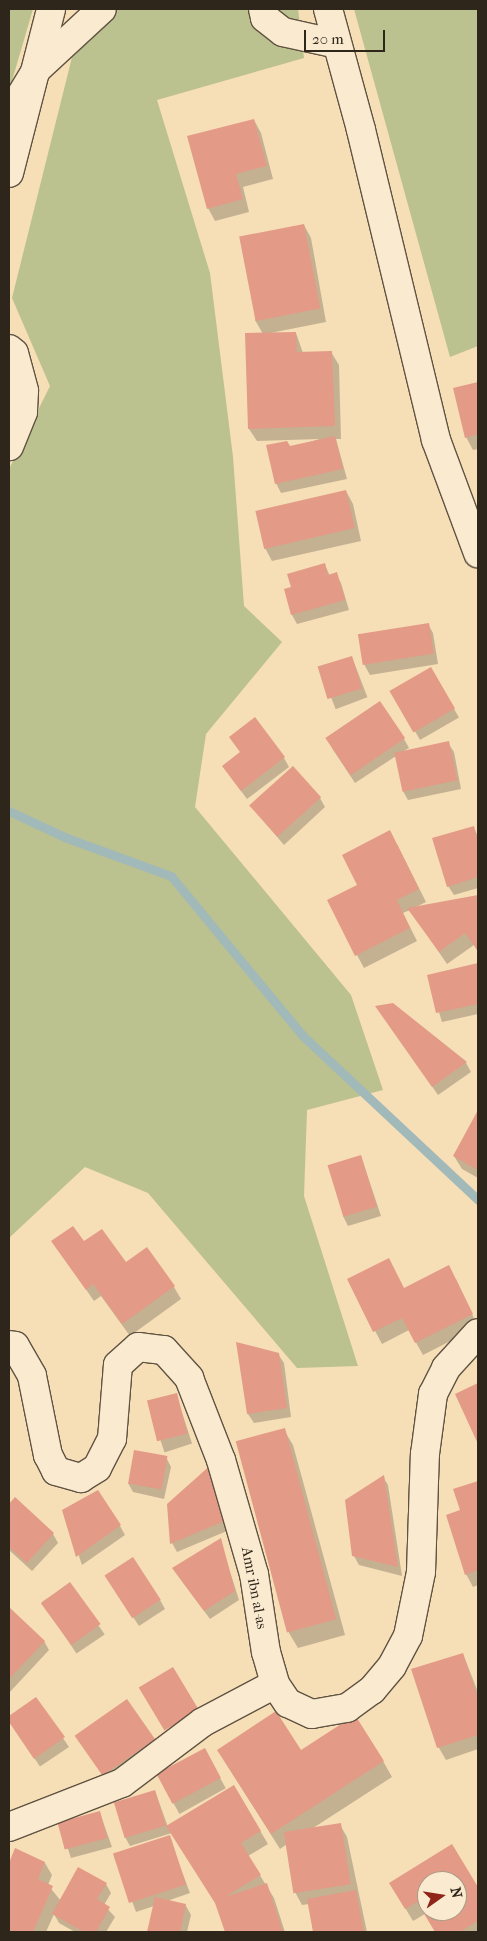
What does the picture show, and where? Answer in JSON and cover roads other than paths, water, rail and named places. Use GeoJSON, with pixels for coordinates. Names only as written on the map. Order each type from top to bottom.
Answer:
{"type":"FeatureCollection","features":[{"type":"Feature","properties":{"kind":"street"},"geometry":{"type":"LineString","coordinates":[[9,173],[51,9]]}},
{"type":"Feature","properties":{"kind":"street"},"geometry":{"type":"LineString","coordinates":[[9,115],[37,69],[102,9]]}},
{"type":"Feature","properties":{"kind":"street"},"geometry":{"type":"LineString","coordinates":[[263,9],[265,18],[283,32],[337,44]]}},
{"type":"Feature","properties":{"kind":"street"},"geometry":{"type":"LineString","coordinates":[[328,9],[436,440],[478,553]]}},
{"type":"Feature","properties":{"kind":"street"},"geometry":{"type":"LineString","coordinates":[[9,349],[14,354],[24,391],[23,412],[9,446]]}},
{"type":"Feature","properties":{"kind":"street","name":"Amr ibn al-as"},"geometry":{"type":"LineString","coordinates":[[9,1345],[15,1346],[32,1376],[48,1456],[56,1471],[81,1478],[97,1468],[112,1439],[118,1365],[138,1347],[164,1350],[190,1378],[222,1460],[254,1574],[266,1652],[275,1684],[288,1703],[312,1714],[346,1708],[372,1690],[392,1666],[408,1636],[421,1572],[425,1454],[433,1394],[446,1368],[478,1333]]}},
{"type":"Feature","properties":{"kind":"street"},"geometry":{"type":"LineString","coordinates":[[9,1826],[122,1784],[203,1722],[275,1684]]}},
{"type":"Feature","properties":{"kind":"waterway"},"geometry":{"type":"LineString","coordinates":[[9,811],[67,838],[171,876],[303,1036],[478,1200]]}}]}
